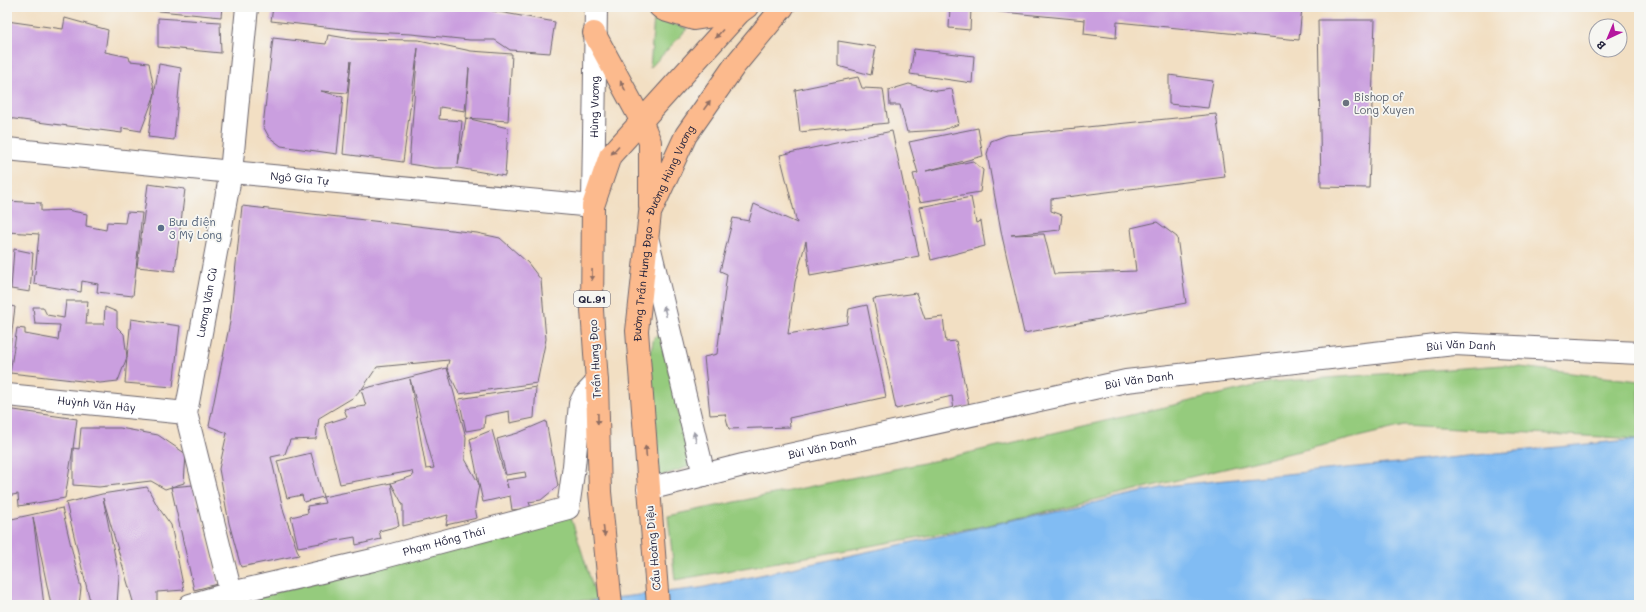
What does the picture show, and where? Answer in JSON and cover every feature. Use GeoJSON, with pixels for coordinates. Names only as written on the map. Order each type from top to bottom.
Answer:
{"type":"FeatureCollection","features":[{"type":"Feature","properties":{"kind":"highway"},"geometry":{"type":"LineString","coordinates":[[660,7],[664,10],[694,19],[743,9]]}},
{"type":"Feature","properties":{"kind":"highway","name":"Đường Trần Hưng Đạo - Đường Hùng Vương"},"geometry":{"type":"LineString","coordinates":[[648,490],[637,331],[650,213],[686,135],[735,65],[782,7]]}},
{"type":"Feature","properties":{"kind":"highway","name":"QL.91"},"geometry":{"type":"LineString","coordinates":[[641,120],[743,9]]}},
{"type":"Feature","properties":{"kind":"highway"},"geometry":{"type":"LineString","coordinates":[[594,33],[641,120],[650,142],[650,213]]}},
{"type":"Feature","properties":{"kind":"highway","name":"Trần Hưng Đạo"},"geometry":{"type":"LineString","coordinates":[[611,605],[600,492],[597,382],[592,310],[593,206],[610,156],[641,120]]}},
{"type":"Feature","properties":{"kind":"highway","name":"Cầu Hoàng Diệu"},"geometry":{"type":"LineString","coordinates":[[648,490],[658,605]]}},
{"type":"Feature","properties":{"kind":"street","name":"Lương Vãn Cù"},"geometry":{"type":"LineString","coordinates":[[231,593],[186,412],[231,172],[247,7]]}},
{"type":"Feature","properties":{"kind":"street","name":"Hùng Vương"},"geometry":{"type":"LineString","coordinates":[[593,206],[594,33],[596,7]]}},
{"type":"Feature","properties":{"kind":"street","name":"Ngô Gia Tự"},"geometry":{"type":"LineString","coordinates":[[7,149],[231,172],[593,206]]}},
{"type":"Feature","properties":{"kind":"street"},"geometry":{"type":"LineString","coordinates":[[647,239],[704,475]]}},
{"type":"Feature","properties":{"kind":"street","name":"Bùi Văn Danh"},"geometry":{"type":"LineString","coordinates":[[648,490],[704,475],[1126,381],[1454,344],[1639,353]]}},
{"type":"Feature","properties":{"kind":"street","name":"Phạm Hồng Thái"},"geometry":{"type":"LineString","coordinates":[[190,605],[231,593],[373,560],[568,508],[580,404],[584,396],[597,382]]}},
{"type":"Feature","properties":{"kind":"street","name":"Huỳnh Văn Hây"},"geometry":{"type":"LineString","coordinates":[[7,395],[186,412]]}},
{"type":"Feature","properties":{"kind":"green space"},"geometry":{"type":"Polygon","coordinates":[[[654,17],[687,29],[650,68],[654,17]]]}},
{"type":"Feature","properties":{"kind":"green space"},"geometry":{"type":"Polygon","coordinates":[[[660,334],[691,466],[658,477],[647,371],[654,337],[660,334]]]}},
{"type":"Feature","properties":{"kind":"green space"},"geometry":{"type":"Polygon","coordinates":[[[1503,365],[1639,381],[1639,439],[1404,426],[989,525],[675,580],[668,516],[938,460],[1272,382],[1503,365]]]}},
{"type":"Feature","properties":{"kind":"green space"},"geometry":{"type":"Polygon","coordinates":[[[568,508],[597,600],[559,601],[543,605],[190,605],[568,508]]]}},
{"type":"Feature","properties":{"kind":"water"},"geometry":{"type":"Polygon","coordinates":[[[1639,439],[1639,605],[579,605],[597,600],[700,588],[1175,485],[1639,439]]]}},
{"type":"Feature","properties":{"kind":"building"},"geometry":{"type":"Polygon","coordinates":[[[119,7],[222,7],[221,17],[119,7]]]}},
{"type":"Feature","properties":{"kind":"building"},"geometry":{"type":"Polygon","coordinates":[[[273,7],[471,7],[555,22],[550,53],[510,50],[495,40],[470,40],[411,34],[370,32],[271,21],[273,7]]]}},
{"type":"Feature","properties":{"kind":"building"},"geometry":{"type":"Polygon","coordinates":[[[950,7],[1302,7],[1299,40],[1117,22],[1116,38],[1084,34],[1085,20],[971,9],[970,30],[949,28],[950,7]]]}},
{"type":"Feature","properties":{"kind":"building"},"geometry":{"type":"Polygon","coordinates":[[[65,18],[108,30],[105,52],[129,57],[130,61],[149,63],[155,94],[141,131],[122,128],[122,133],[7,118],[7,21],[63,29],[65,18]]]}},
{"type":"Feature","properties":{"kind":"building"},"geometry":{"type":"Polygon","coordinates":[[[158,18],[220,22],[221,53],[158,47],[158,18]]]}},
{"type":"Feature","properties":{"kind":"building","name":"Bishop of Long Xuyen"},"geometry":{"type":"Polygon","coordinates":[[[1318,20],[1375,20],[1369,188],[1321,187],[1318,20]]]}},
{"type":"Feature","properties":{"kind":"building"},"geometry":{"type":"Polygon","coordinates":[[[328,35],[352,39],[419,40],[471,51],[512,54],[508,121],[466,118],[508,128],[505,176],[458,168],[434,168],[409,164],[418,48],[403,162],[343,154],[351,61],[347,93],[321,91],[343,97],[337,154],[281,146],[269,137],[263,126],[273,38],[326,44],[328,35]],[[469,68],[465,111],[440,107],[439,119],[462,121],[458,165],[466,118],[469,68]]]}},
{"type":"Feature","properties":{"kind":"building"},"geometry":{"type":"Polygon","coordinates":[[[838,41],[876,47],[871,75],[838,66],[838,41]]]}},
{"type":"Feature","properties":{"kind":"building"},"geometry":{"type":"Polygon","coordinates":[[[914,49],[974,56],[972,83],[910,74],[914,49]]]}},
{"type":"Feature","properties":{"kind":"building"},"geometry":{"type":"Polygon","coordinates":[[[159,64],[181,68],[174,140],[148,137],[159,64]]]}},
{"type":"Feature","properties":{"kind":"building"},"geometry":{"type":"Polygon","coordinates":[[[1169,75],[1213,81],[1208,108],[1169,104],[1169,75]]]}},
{"type":"Feature","properties":{"kind":"building"},"geometry":{"type":"Polygon","coordinates":[[[858,77],[862,88],[883,89],[888,123],[800,132],[795,90],[858,77]]]}},
{"type":"Feature","properties":{"kind":"building"},"geometry":{"type":"Polygon","coordinates":[[[909,84],[937,91],[952,89],[959,124],[943,130],[907,132],[900,105],[890,105],[889,90],[909,84]]]}},
{"type":"Feature","properties":{"kind":"building"},"geometry":{"type":"Polygon","coordinates":[[[1216,114],[1225,177],[1051,199],[1051,211],[1062,215],[1060,230],[1011,235],[1044,234],[1054,274],[1136,271],[1131,228],[1157,222],[1177,237],[1186,303],[1024,333],[1002,236],[987,154],[991,141],[1007,135],[1216,114]]]}},
{"type":"Feature","properties":{"kind":"building"},"geometry":{"type":"Polygon","coordinates":[[[978,128],[983,156],[926,171],[973,161],[983,170],[980,192],[920,202],[913,174],[918,173],[909,142],[978,128]]]}},
{"type":"Feature","properties":{"kind":"building"},"geometry":{"type":"Polygon","coordinates":[[[892,131],[919,256],[810,276],[806,241],[795,282],[788,334],[847,324],[849,309],[867,305],[886,397],[789,418],[790,427],[729,429],[725,414],[710,415],[704,357],[717,354],[727,274],[720,271],[733,218],[749,221],[754,204],[797,223],[780,155],[892,131]]]}},
{"type":"Feature","properties":{"kind":"building","name":"Bưu điện 3 Mỹ Long"},"geometry":{"type":"Polygon","coordinates":[[[148,184],[185,189],[175,271],[137,267],[148,184]]]}},
{"type":"Feature","properties":{"kind":"building"},"geometry":{"type":"Polygon","coordinates":[[[971,197],[976,223],[981,221],[985,246],[931,260],[920,207],[971,197]]]}},
{"type":"Feature","properties":{"kind":"building"},"geometry":{"type":"Polygon","coordinates":[[[7,201],[41,203],[41,211],[67,210],[87,214],[86,226],[106,230],[107,222],[125,223],[127,212],[142,213],[133,296],[97,292],[98,284],[82,281],[81,292],[34,284],[39,234],[7,232],[7,201]]]}},
{"type":"Feature","properties":{"kind":"building"},"geometry":{"type":"Polygon","coordinates":[[[242,206],[477,233],[500,238],[528,263],[541,280],[546,339],[537,383],[459,394],[447,368],[466,437],[465,459],[479,484],[475,508],[477,518],[446,525],[448,515],[403,526],[403,505],[391,483],[413,476],[412,471],[340,484],[325,424],[347,417],[344,409],[366,406],[361,389],[354,397],[319,418],[316,439],[290,440],[285,454],[271,457],[284,513],[299,555],[241,567],[229,523],[219,469],[227,433],[209,426],[230,322],[242,206]],[[449,360],[377,367],[362,389],[447,368],[449,360]],[[410,379],[426,469],[434,468],[410,379]]]}},
{"type":"Feature","properties":{"kind":"building"},"geometry":{"type":"Polygon","coordinates":[[[14,249],[33,253],[30,292],[11,289],[14,249]]]}},
{"type":"Feature","properties":{"kind":"building"},"geometry":{"type":"Polygon","coordinates":[[[916,293],[925,319],[943,317],[946,342],[956,341],[969,406],[954,410],[952,396],[896,409],[873,299],[916,293]]]}},
{"type":"Feature","properties":{"kind":"building"},"geometry":{"type":"Polygon","coordinates":[[[66,301],[88,301],[86,324],[104,324],[105,307],[117,312],[117,327],[124,334],[127,357],[118,381],[100,383],[10,373],[17,328],[25,329],[25,334],[58,340],[60,325],[35,324],[33,307],[43,307],[47,315],[64,318],[66,301]]]}},
{"type":"Feature","properties":{"kind":"building"},"geometry":{"type":"Polygon","coordinates":[[[7,305],[15,307],[8,363],[7,363],[7,305]]]}},
{"type":"Feature","properties":{"kind":"building"},"geometry":{"type":"Polygon","coordinates":[[[131,319],[180,326],[173,387],[125,383],[131,319]]]}},
{"type":"Feature","properties":{"kind":"building"},"geometry":{"type":"Polygon","coordinates":[[[536,387],[534,418],[510,423],[509,411],[485,416],[484,428],[466,431],[459,399],[536,387]]]}},
{"type":"Feature","properties":{"kind":"building"},"geometry":{"type":"Polygon","coordinates":[[[7,409],[77,419],[65,498],[19,506],[18,494],[7,496],[7,409]]]}},
{"type":"Feature","properties":{"kind":"building"},"geometry":{"type":"Polygon","coordinates":[[[546,421],[558,486],[541,500],[529,502],[531,508],[512,510],[510,496],[483,502],[470,439],[492,430],[508,488],[506,480],[526,477],[525,472],[506,475],[497,439],[518,433],[546,421]]]}},
{"type":"Feature","properties":{"kind":"building"},"geometry":{"type":"Polygon","coordinates":[[[81,428],[120,428],[158,435],[186,454],[184,483],[165,489],[151,481],[99,487],[73,485],[73,448],[79,449],[81,428]]]}},
{"type":"Feature","properties":{"kind":"building"},"geometry":{"type":"Polygon","coordinates":[[[311,453],[323,497],[304,502],[302,495],[287,498],[277,461],[311,453]]]}},
{"type":"Feature","properties":{"kind":"building"},"geometry":{"type":"Polygon","coordinates":[[[391,483],[399,526],[379,531],[381,539],[356,545],[355,537],[298,547],[291,517],[308,513],[307,506],[325,503],[323,497],[391,483]]]}},
{"type":"Feature","properties":{"kind":"building"},"geometry":{"type":"Polygon","coordinates":[[[193,485],[218,584],[194,590],[171,487],[193,485]]]}},
{"type":"Feature","properties":{"kind":"building"},"geometry":{"type":"Polygon","coordinates":[[[147,487],[158,507],[171,525],[184,590],[157,592],[157,605],[134,605],[103,498],[119,576],[117,605],[91,605],[66,503],[102,494],[147,487]]]}},
{"type":"Feature","properties":{"kind":"building"},"geometry":{"type":"Polygon","coordinates":[[[62,508],[81,588],[79,605],[51,605],[33,517],[44,605],[7,605],[7,520],[62,508]]]}},
{"type":"Feature","properties":{"kind":"place","name":"Bishop of Long Xuyen"},"geometry":{"type":"Point","coordinates":[1346,103]}},
{"type":"Feature","properties":{"kind":"place","name":"Bưu điện 3 Mỹ Long"},"geometry":{"type":"Point","coordinates":[161,228]}}]}
